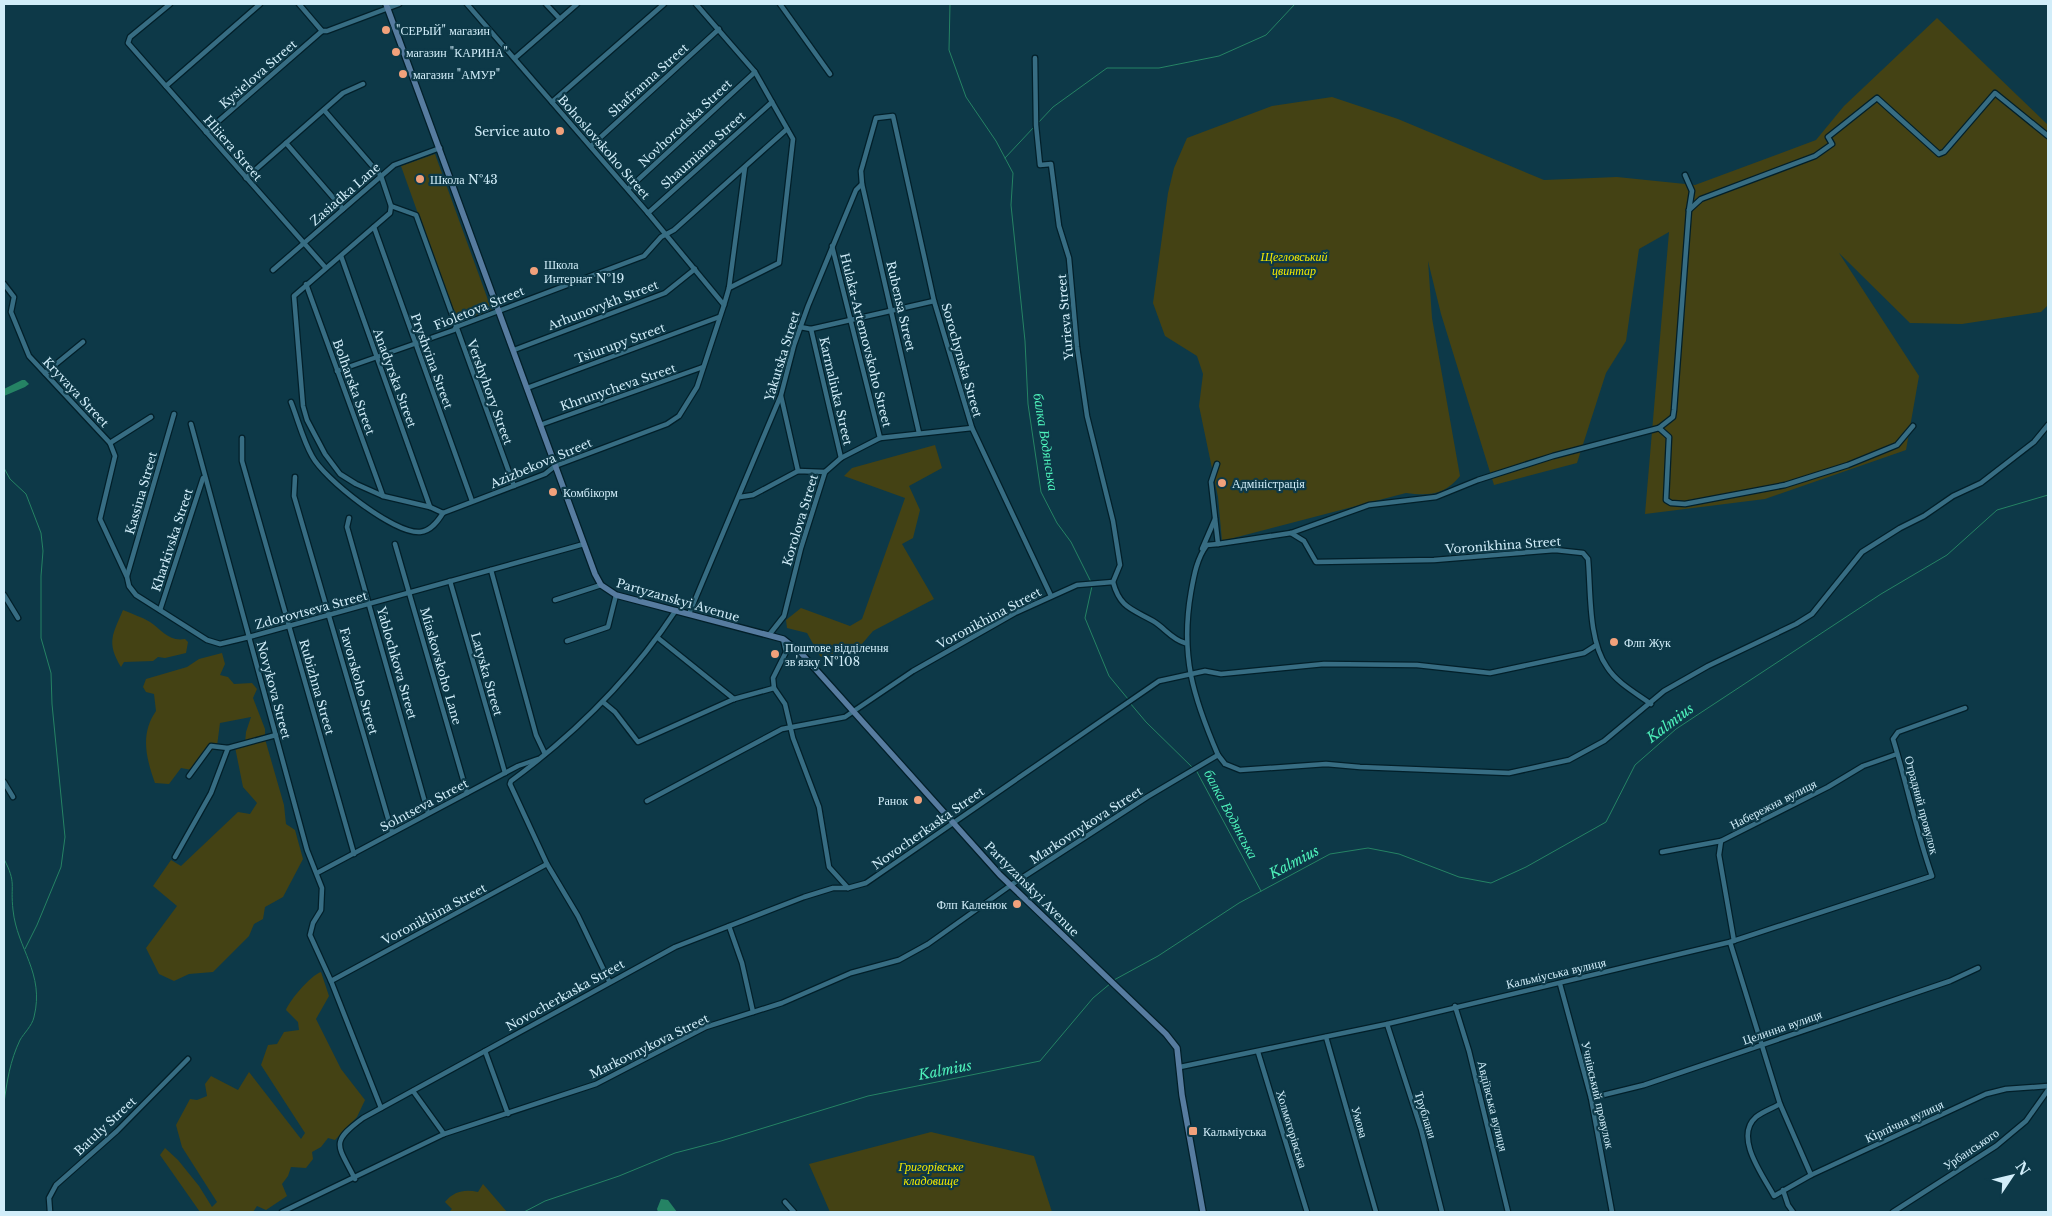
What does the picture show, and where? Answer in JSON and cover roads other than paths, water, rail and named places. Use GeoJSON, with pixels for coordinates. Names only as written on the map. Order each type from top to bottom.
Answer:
{"type":"FeatureCollection","features":[{"type":"Feature","properties":{"kind":"street","name":"Hliiera Street"},"geometry":{"type":"LineString","coordinates":[[170,4],[128,41],[325,267]]}},
{"type":"Feature","properties":{"kind":"street"},"geometry":{"type":"LineString","coordinates":[[166,86],[260,4]]}},
{"type":"Feature","properties":{"kind":"street"},"geometry":{"type":"LineString","coordinates":[[299,4],[322,31],[334,29],[387,6],[399,4]]}},
{"type":"Feature","properties":{"kind":"street","name":"Bohoslovskoho Street"},"geometry":{"type":"LineString","coordinates":[[467,4],[628,189],[724,304]]}},
{"type":"Feature","properties":{"kind":"street"},"geometry":{"type":"LineString","coordinates":[[546,4],[560,19]]}},
{"type":"Feature","properties":{"kind":"street"},"geometry":{"type":"LineString","coordinates":[[515,58],[577,4]]}},
{"type":"Feature","properties":{"kind":"street"},"geometry":{"type":"LineString","coordinates":[[552,102],[664,4]]}},
{"type":"Feature","properties":{"kind":"street"},"geometry":{"type":"LineString","coordinates":[[696,4],[756,72],[793,140],[779,263],[729,288]]}},
{"type":"Feature","properties":{"kind":"street"},"geometry":{"type":"LineString","coordinates":[[780,4],[830,74]]}},
{"type":"Feature","properties":{"kind":"street","name":"Partyzanskyi Avenue"},"geometry":{"type":"LineString","coordinates":[[387,6],[555,466],[601,585],[616,595],[783,639],[797,649],[1011,885],[1166,1034],[1176,1048],[1180,1067],[1182,1095],[1203,1212]]}},
{"type":"Feature","properties":{"kind":"street","name":"Shafranna Street"},"geometry":{"type":"LineString","coordinates":[[591,146],[719,29]]}},
{"type":"Feature","properties":{"kind":"street","name":"Kysielova Street"},"geometry":{"type":"LineString","coordinates":[[206,132],[322,31]]}},
{"type":"Feature","properties":{"kind":"street","name":"Yurieva Street"},"geometry":{"type":"LineString","coordinates":[[1036,58],[1036,125],[1040,165],[1051,164],[1059,226],[1068,251],[1077,347],[1087,416],[1113,520],[1120,565],[1113,582]]}},
{"type":"Feature","properties":{"kind":"street","name":"Novhorodska Street"},"geometry":{"type":"LineString","coordinates":[[628,189],[756,72]]}},
{"type":"Feature","properties":{"kind":"street"},"geometry":{"type":"LineString","coordinates":[[246,178],[343,93],[363,84]]}},
{"type":"Feature","properties":{"kind":"street"},"geometry":{"type":"LineString","coordinates":[[1689,210],[1701,199],[1815,156],[1832,144],[1828,138],[1877,98],[1939,154],[1944,152],[1995,92],[2048,136]]}},
{"type":"Feature","properties":{"kind":"street","name":"Shaumiana Street"},"geometry":{"type":"LineString","coordinates":[[648,213],[772,102]]}},
{"type":"Feature","properties":{"kind":"street"},"geometry":{"type":"LineString","coordinates":[[291,402],[312,456],[322,471],[374,514],[411,532],[423,532],[434,525],[444,513],[430,506],[383,496],[340,474],[325,454],[307,420],[303,406],[297,320],[293,299],[296,292],[390,213],[391,206],[381,176],[324,110]]}},
{"type":"Feature","properties":{"kind":"street","name":"Yakutska Street"},"geometry":{"type":"LineString","coordinates":[[689,614],[740,497],[781,395],[800,327],[832,246],[856,190],[862,184],[861,171],[876,118],[893,116]]}},
{"type":"Feature","properties":{"kind":"street","name":"Sorochynska Street"},"geometry":{"type":"LineString","coordinates":[[893,116],[934,301],[972,428],[1051,596]]}},
{"type":"Feature","properties":{"kind":"street","name":"Fioletova Street"},"geometry":{"type":"LineString","coordinates":[[337,371],[454,330],[456,327],[499,310],[644,256],[661,237],[674,230],[787,129]]}},
{"type":"Feature","properties":{"kind":"street"},"geometry":{"type":"LineString","coordinates":[[286,143],[343,209]]}},
{"type":"Feature","properties":{"kind":"street","name":"Zasiadka Lane"},"geometry":{"type":"LineString","coordinates":[[273,270],[394,165],[440,148]]}},
{"type":"Feature","properties":{"kind":"street","name":"Azizbekova Street"},"geometry":{"type":"LineString","coordinates":[[444,513],[545,474],[555,466],[673,420],[688,403],[697,387],[729,288],[745,167]]}},
{"type":"Feature","properties":{"kind":"street"},"geometry":{"type":"LineString","coordinates":[[1200,554],[1207,545],[1291,533],[1369,505],[1436,497],[1478,480],[1553,456],[1659,428],[1673,418],[1692,191],[1685,175]]}},
{"type":"Feature","properties":{"kind":"street","name":"Rubensa Street"},"geometry":{"type":"LineString","coordinates":[[862,184],[919,433]]}},
{"type":"Feature","properties":{"kind":"street","name":"Vershyhory Street"},"geometry":{"type":"LineString","coordinates":[[391,206],[416,215],[514,486]]}},
{"type":"Feature","properties":{"kind":"street","name":"Pryshvina Street"},"geometry":{"type":"LineString","coordinates":[[374,227],[472,501]]}},
{"type":"Feature","properties":{"kind":"street","name":"Hulaka-Artemovskoho Street"},"geometry":{"type":"LineString","coordinates":[[832,246],[880,438]]}},
{"type":"Feature","properties":{"kind":"street","name":"Anadyrska Street"},"geometry":{"type":"LineString","coordinates":[[341,256],[430,506]]}},
{"type":"Feature","properties":{"kind":"street","name":"Arhunovykh Street"},"geometry":{"type":"LineString","coordinates":[[514,350],[665,293],[695,269]]}},
{"type":"Feature","properties":{"kind":"street","name":"Kryvaya Street"},"geometry":{"type":"LineString","coordinates":[[4,284],[14,296],[11,312],[29,356],[110,443],[115,456],[100,519]]}},
{"type":"Feature","properties":{"kind":"street","name":"Bolharska Street"},"geometry":{"type":"LineString","coordinates":[[306,284],[383,496]]}},
{"type":"Feature","properties":{"kind":"street"},"geometry":{"type":"LineString","coordinates":[[800,327],[811,329],[934,301]]}},
{"type":"Feature","properties":{"kind":"street"},"geometry":{"type":"LineString","coordinates":[[4,312],[11,312]]}},
{"type":"Feature","properties":{"kind":"street","name":"Tsiurupy Street"},"geometry":{"type":"LineString","coordinates":[[527,388],[720,317]]}},
{"type":"Feature","properties":{"kind":"street","name":"Karmaliuka Street"},"geometry":{"type":"LineString","coordinates":[[811,329],[841,458]]}},
{"type":"Feature","properties":{"kind":"street"},"geometry":{"type":"LineString","coordinates":[[45,373],[83,342]]}},
{"type":"Feature","properties":{"kind":"street","name":"Khrunycheva Street"},"geometry":{"type":"LineString","coordinates":[[540,425],[703,367]]}},
{"type":"Feature","properties":{"kind":"street"},"geometry":{"type":"LineString","coordinates":[[781,395],[798,471]]}},
{"type":"Feature","properties":{"kind":"street","name":"Kassina Street"},"geometry":{"type":"LineString","coordinates":[[127,577],[174,414]]}},
{"type":"Feature","properties":{"kind":"street"},"geometry":{"type":"LineString","coordinates":[[110,443],[151,417]]}},
{"type":"Feature","properties":{"kind":"street","name":"Novykova Street"},"geometry":{"type":"LineString","coordinates":[[191,424],[306,850],[322,888],[321,910],[313,923],[310,935],[331,981],[380,1108]]}},
{"type":"Feature","properties":{"kind":"street"},"geometry":{"type":"LineString","coordinates":[[1216,518],[1200,554],[1186,621],[1185,642],[1198,705],[1218,755],[1225,764],[1240,770],[1326,764],[1509,773],[1579,756],[1604,741],[1651,704],[1664,691],[1812,614],[1862,552],[1900,528],[1924,516],[1953,496],[1981,483],[2034,442],[2048,425]]}},
{"type":"Feature","properties":{"kind":"street"},"geometry":{"type":"LineString","coordinates":[[1659,428],[1669,436],[1666,500],[1671,503],[1685,504],[1785,486],[1848,466],[1897,446],[1913,426]]}},
{"type":"Feature","properties":{"kind":"street","name":"Korolova Street"},"geometry":{"type":"LineString","coordinates":[[769,636],[784,616],[801,548],[825,472],[841,458],[880,438],[972,428]]}},
{"type":"Feature","properties":{"kind":"street","name":"Rubizhna Street"},"geometry":{"type":"LineString","coordinates":[[242,438],[242,461],[354,854]]}},
{"type":"Feature","properties":{"kind":"street"},"geometry":{"type":"LineString","coordinates":[[1217,464],[1211,482],[1218,544]]}},
{"type":"Feature","properties":{"kind":"street"},"geometry":{"type":"LineString","coordinates":[[740,497],[753,496],[798,471],[825,472]]}},
{"type":"Feature","properties":{"kind":"street","name":"Kharkivska Street"},"geometry":{"type":"LineString","coordinates":[[160,610],[204,477]]}},
{"type":"Feature","properties":{"kind":"street","name":"Favorskoho Street"},"geometry":{"type":"LineString","coordinates":[[295,478],[294,496],[392,832]]}},
{"type":"Feature","properties":{"kind":"street","name":"Yablochkova Street"},"geometry":{"type":"LineString","coordinates":[[349,518],[347,527],[428,813]]}},
{"type":"Feature","properties":{"kind":"street","name":"Zdorovtseva Street"},"geometry":{"type":"LineString","coordinates":[[100,519],[127,577],[129,586],[136,595],[213,643],[220,644],[584,544]]}},
{"type":"Feature","properties":{"kind":"street","name":"Voronikhina Street"},"geometry":{"type":"LineString","coordinates":[[1291,533],[1304,542],[1316,562],[1434,560],[1555,550],[1584,553],[1588,559],[1595,646],[1607,668],[1628,688],[1651,704]]}},
{"type":"Feature","properties":{"kind":"street","name":"Miaskovskoho Lane"},"geometry":{"type":"LineString","coordinates":[[395,544],[467,793]]}},
{"type":"Feature","properties":{"kind":"street"},"geometry":{"type":"LineString","coordinates":[[490,570],[536,735],[545,754]]}},
{"type":"Feature","properties":{"kind":"street","name":"Latyska Street"},"geometry":{"type":"LineString","coordinates":[[450,582],[506,773]]}},
{"type":"Feature","properties":{"kind":"street"},"geometry":{"type":"LineString","coordinates":[[1113,582],[1116,595],[1129,609],[1153,621],[1174,640],[1185,642]]}},
{"type":"Feature","properties":{"kind":"street","name":"Voronikhina Street"},"geometry":{"type":"LineString","coordinates":[[647,801],[782,728],[845,717],[913,671],[1015,612],[1077,586],[1113,582]]}},
{"type":"Feature","properties":{"kind":"street"},"geometry":{"type":"LineString","coordinates":[[555,600],[601,585]]}},
{"type":"Feature","properties":{"kind":"street"},"geometry":{"type":"LineString","coordinates":[[4,595],[18,618]]}},
{"type":"Feature","properties":{"kind":"street"},"geometry":{"type":"LineString","coordinates":[[567,641],[608,627],[616,595]]}},
{"type":"Feature","properties":{"kind":"street"},"geometry":{"type":"LineString","coordinates":[[609,981],[578,916],[547,864],[510,784],[511,781],[542,758],[603,702],[658,638],[676,610]]}},
{"type":"Feature","properties":{"kind":"street"},"geometry":{"type":"LineString","coordinates":[[658,638],[734,699]]}},
{"type":"Feature","properties":{"kind":"street"},"geometry":{"type":"LineString","coordinates":[[783,639],[786,652],[773,678],[774,688],[785,704],[791,727],[819,807],[829,867],[848,888]]}},
{"type":"Feature","properties":{"kind":"street","name":"Novocherkaska Street"},"geometry":{"type":"LineString","coordinates":[[355,1179],[339,1145],[340,1137],[363,1118],[609,981],[675,947],[832,888],[848,888],[866,883],[1159,681],[1205,671],[1222,674],[1324,664],[1417,665],[1476,672],[1497,672],[1522,665],[1584,654],[1595,646]]}},
{"type":"Feature","properties":{"kind":"street"},"geometry":{"type":"LineString","coordinates":[[603,702],[615,712],[638,742],[734,699],[774,688]]}},
{"type":"Feature","properties":{"kind":"street","name":"Отрадний провулок"},"geometry":{"type":"LineString","coordinates":[[1932,876],[1922,847],[1893,739],[1898,732],[1965,708]]}},
{"type":"Feature","properties":{"kind":"street"},"geometry":{"type":"LineString","coordinates":[[189,776],[207,748],[211,746],[228,748],[276,735]]}},
{"type":"Feature","properties":{"kind":"street"},"geometry":{"type":"LineString","coordinates":[[175,857],[211,793],[228,748]]}},
{"type":"Feature","properties":{"kind":"street","name":"Набережна вулиця"},"geometry":{"type":"LineString","coordinates":[[1811,1175],[1780,1104],[1732,941],[1719,855],[1721,841],[1828,787],[1863,766],[1898,754]]}},
{"type":"Feature","properties":{"kind":"street","name":"Markovnykova Street"},"geometry":{"type":"LineString","coordinates":[[282,1212],[355,1179],[444,1134],[596,1084],[706,1027],[782,1003],[851,973],[899,960],[928,944],[1011,885],[1147,797],[1193,772],[1218,755]]}},
{"type":"Feature","properties":{"kind":"street","name":"Solntseva Street"},"geometry":{"type":"LineString","coordinates":[[317,873],[518,766],[542,758]]}},
{"type":"Feature","properties":{"kind":"street"},"geometry":{"type":"LineString","coordinates":[[4,782],[13,797]]}},
{"type":"Feature","properties":{"kind":"street"},"geometry":{"type":"LineString","coordinates":[[1662,852],[1721,841]]}},
{"type":"Feature","properties":{"kind":"street","name":"Voronikhina Street"},"geometry":{"type":"LineString","coordinates":[[331,981],[547,864]]}},
{"type":"Feature","properties":{"kind":"street","name":"Кальміуська вулиця"},"geometry":{"type":"LineString","coordinates":[[1180,1067],[1387,1024],[1455,1006],[1560,984],[1732,941],[1932,876]]}},
{"type":"Feature","properties":{"kind":"street"},"geometry":{"type":"LineString","coordinates":[[729,926],[742,963],[753,1012]]}},
{"type":"Feature","properties":{"kind":"street","name":"Целинна вулиця"},"geometry":{"type":"LineString","coordinates":[[1591,1098],[1644,1085],[1950,981],[1978,968]]}},
{"type":"Feature","properties":{"kind":"street","name":"Учнівський провулок"},"geometry":{"type":"LineString","coordinates":[[1560,984],[1591,1098],[1612,1212]]}},
{"type":"Feature","properties":{"kind":"street","name":"Авдіївська вулиця"},"geometry":{"type":"LineString","coordinates":[[1455,1006],[1469,1051],[1508,1212]]}},
{"type":"Feature","properties":{"kind":"street","name":"Трублани"},"geometry":{"type":"LineString","coordinates":[[1387,1024],[1420,1129],[1442,1212]]}},
{"type":"Feature","properties":{"kind":"street","name":"Умова"},"geometry":{"type":"LineString","coordinates":[[1326,1037],[1376,1212]]}},
{"type":"Feature","properties":{"kind":"street"},"geometry":{"type":"LineString","coordinates":[[485,1051],[508,1114]]}},
{"type":"Feature","properties":{"kind":"street","name":"Холмогорівська"},"geometry":{"type":"LineString","coordinates":[[1258,1052],[1307,1212]]}},
{"type":"Feature","properties":{"kind":"street","name":"Batuly Street"},"geometry":{"type":"LineString","coordinates":[[50,1212],[49,1198],[56,1185],[117,1131],[188,1059]]}},
{"type":"Feature","properties":{"kind":"street","name":"Кiрпiчна вулиця"},"geometry":{"type":"LineString","coordinates":[[1780,1104],[1756,1117],[1750,1126],[1749,1137],[1749,1152],[1774,1196],[1811,1175],[1986,1094],[2006,1088],[2048,1086]]}},
{"type":"Feature","properties":{"kind":"street","name":"Урбанського"},"geometry":{"type":"LineString","coordinates":[[1893,1212],[1996,1146],[2026,1121],[2048,1090]]}},
{"type":"Feature","properties":{"kind":"street"},"geometry":{"type":"LineString","coordinates":[[412,1091],[444,1134]]}},
{"type":"Feature","properties":{"kind":"street"},"geometry":{"type":"LineString","coordinates":[[1783,1190],[1788,1205],[1793,1212]]}},
{"type":"Feature","properties":{"kind":"street"},"geometry":{"type":"LineString","coordinates":[[785,1202],[794,1212]]}},
{"type":"Feature","properties":{"kind":"street"},"geometry":{"type":"LineString","coordinates":[[1787,1212],[1788,1205]]}},
{"type":"Feature","properties":{"kind":"waterway","name":"балка Водянська"},"geometry":{"type":"LineString","coordinates":[[950,4],[949,50],[966,97],[996,141],[1013,173],[1011,205],[1025,341],[1028,404],[1041,492],[1057,523],[1071,542],[1091,582]]}},
{"type":"Feature","properties":{"kind":"waterway"},"geometry":{"type":"LineString","coordinates":[[1037,124],[1053,107],[1107,68],[1159,68],[1219,56],[1266,35],[1295,4]]}},
{"type":"Feature","properties":{"kind":"waterway"},"geometry":{"type":"LineString","coordinates":[[1005,158],[1034,127]]}},
{"type":"Feature","properties":{"kind":"waterway"},"geometry":{"type":"LineString","coordinates":[[4,468],[10,479],[26,494],[41,533],[43,551],[41,638],[51,673],[52,704],[65,837],[61,867],[25,949]]}},
{"type":"Feature","properties":{"kind":"waterway","name":"Kalmius"},"geometry":{"type":"LineString","coordinates":[[1114,980],[1158,956],[1239,903],[1330,854],[1368,848],[1399,854],[1459,877],[1491,883],[1526,867],[1606,822],[1635,765],[1676,729],[1881,594],[1947,555],[1997,510],[2048,495]]}},
{"type":"Feature","properties":{"kind":"waterway","name":"балка Водянська"},"geometry":{"type":"LineString","coordinates":[[1092,586],[1085,618],[1109,676],[1128,699]]}},
{"type":"Feature","properties":{"kind":"waterway","name":"балка Водянська"},"geometry":{"type":"LineString","coordinates":[[1130,703],[1146,722],[1193,768]]}},
{"type":"Feature","properties":{"kind":"waterway","name":"балка Водянська"},"geometry":{"type":"LineString","coordinates":[[1196,770],[1261,891]]}},
{"type":"Feature","properties":{"kind":"waterway"},"geometry":{"type":"LineString","coordinates":[[4,859],[12,879],[13,910],[16,924],[36,987],[34,1017],[20,1040],[11,1063],[4,1103]]}},
{"type":"Feature","properties":{"kind":"waterway","name":"Kalmius"},"geometry":{"type":"LineString","coordinates":[[524,1212],[545,1201],[619,1176],[675,1153],[721,1141],[868,1096],[1040,1061],[1093,998],[1111,983]]}},
{"type":"Feature","properties":{"kind":"place","name":"\"СЕРЫЙ\" магазин"},"geometry":{"type":"Point","coordinates":[386,30]}},
{"type":"Feature","properties":{"kind":"place","name":"магазин \"КАРИНА\""},"geometry":{"type":"Point","coordinates":[396,52]}},
{"type":"Feature","properties":{"kind":"place","name":"магазин \"АМУР\""},"geometry":{"type":"Point","coordinates":[403,74]}},
{"type":"Feature","properties":{"kind":"place","name":"Service auto"},"geometry":{"type":"Point","coordinates":[560,131]}},
{"type":"Feature","properties":{"kind":"place","name":"Школа №43"},"geometry":{"type":"Point","coordinates":[420,179]}},
{"type":"Feature","properties":{"kind":"place","name":"Школа Интернат №19"},"geometry":{"type":"Point","coordinates":[534,271]}},
{"type":"Feature","properties":{"kind":"place","name":"Адміністрація"},"geometry":{"type":"Point","coordinates":[1222,483]}},
{"type":"Feature","properties":{"kind":"place","name":"Комбікорм"},"geometry":{"type":"Point","coordinates":[553,492]}},
{"type":"Feature","properties":{"kind":"place","name":"Флп Жук"},"geometry":{"type":"Point","coordinates":[1614,642]}},
{"type":"Feature","properties":{"kind":"place","name":"Поштове відділення зв'язку №108"},"geometry":{"type":"Point","coordinates":[775,654]}},
{"type":"Feature","properties":{"kind":"place","name":"Ранок"},"geometry":{"type":"Point","coordinates":[918,800]}},
{"type":"Feature","properties":{"kind":"place","name":"Флп Каленюк"},"geometry":{"type":"Point","coordinates":[1017,904]}},
{"type":"Feature","properties":{"kind":"place","name":"Кальміуська"},"geometry":{"type":"Point","coordinates":[1193,1131]}},
{"type":"Feature","properties":{"kind":"park label","name":"Щегловський цвинтар"},"geometry":{"type":"Point","coordinates":[1294,263]}},
{"type":"Feature","properties":{"kind":"park label","name":"Григорівське кладовище"},"geometry":{"type":"Point","coordinates":[931,1173]}}]}
